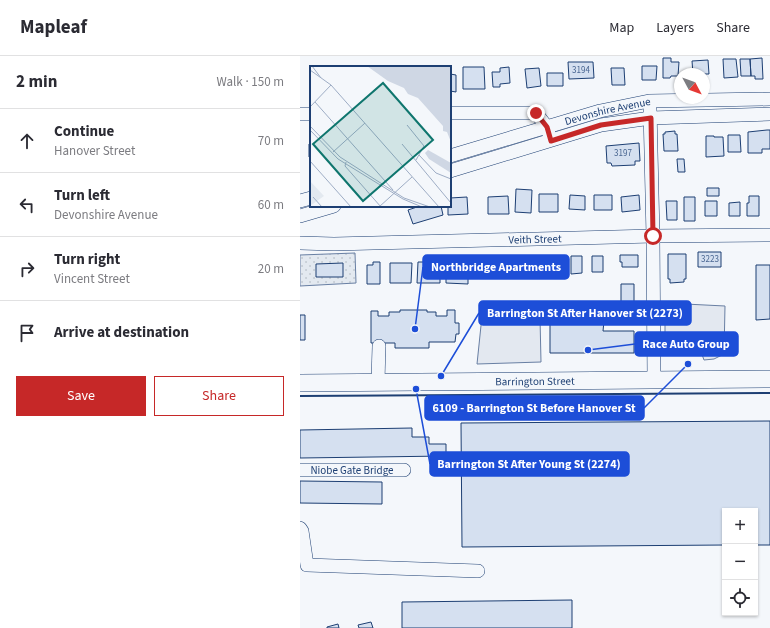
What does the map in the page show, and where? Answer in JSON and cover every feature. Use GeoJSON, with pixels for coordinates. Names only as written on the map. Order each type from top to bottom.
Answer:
{"type":"FeatureCollection","features":[{"type":"Feature","properties":{"kind":"main road","name":"Barrington Street"},"geometry":{"type":"LineString","coordinates":[[300,383],[378,381],[770,379]]}},
{"type":"Feature","properties":{"kind":"street","name":"Devonshire Avenue"},"geometry":{"type":"LineString","coordinates":[[451,156],[600,110],[649,101],[770,99]]}},
{"type":"Feature","properties":{"kind":"street"},"geometry":{"type":"LineString","coordinates":[[649,101],[651,118],[654,380]]}},
{"type":"Feature","properties":{"kind":"street"},"geometry":{"type":"LineString","coordinates":[[451,113],[536,113],[547,127],[551,141]]}},
{"type":"Feature","properties":{"kind":"street","name":"Devonshire Avenue"},"geometry":{"type":"LineString","coordinates":[[451,171],[601,125],[651,118],[770,114]]}},
{"type":"Feature","properties":{"kind":"street"},"geometry":{"type":"LineString","coordinates":[[300,201],[310,198]]}},
{"type":"Feature","properties":{"kind":"street"},"geometry":{"type":"LineString","coordinates":[[300,216],[331,207]]}},
{"type":"Feature","properties":{"kind":"street","name":"Veith Street"},"geometry":{"type":"LineString","coordinates":[[300,243],[334,244],[653,236],[770,235]]}},
{"type":"Feature","properties":{"kind":"street"},"geometry":{"type":"LineString","coordinates":[[378,346],[378,381]]}},
{"type":"Feature","properties":{"kind":"street","name":"Niobe Gate Bridge"},"geometry":{"type":"LineString","coordinates":[[300,470],[404,470]]}},
{"type":"Feature","properties":{"kind":"street"},"geometry":{"type":"LineString","coordinates":[[300,528],[302,531],[307,565],[478,571]]}},
{"type":"Feature","properties":{"kind":"shaded area"},"geometry":{"type":"Polygon","coordinates":[[[355,253],[356,283],[300,286],[300,255],[355,253]]]}},
{"type":"Feature","properties":{"kind":"shaded area"},"geometry":{"type":"Polygon","coordinates":[[[665,303],[725,306],[724,354],[714,359],[704,360],[700,349],[665,350],[665,303]]]}},
{"type":"Feature","properties":{"kind":"shaded area"},"geometry":{"type":"Polygon","coordinates":[[[482,316],[540,318],[541,362],[477,364],[482,316]]]}},
{"type":"Feature","properties":{"kind":"building"},"geometry":{"type":"Polygon","coordinates":[[[663,58],[671,58],[671,62],[679,62],[679,68],[674,68],[674,76],[671,76],[670,78],[663,78],[663,58]]]}},
{"type":"Feature","properties":{"kind":"building"},"geometry":{"type":"Polygon","coordinates":[[[762,58],[763,79],[755,79],[755,76],[751,76],[750,59],[762,58]]]}},
{"type":"Feature","properties":{"kind":"building"},"geometry":{"type":"Polygon","coordinates":[[[723,59],[736,59],[738,77],[724,78],[723,59]]]}},
{"type":"Feature","properties":{"kind":"building"},"geometry":{"type":"Polygon","coordinates":[[[740,59],[750,59],[751,76],[741,76],[740,59]]]}},
{"type":"Feature","properties":{"kind":"building"},"geometry":{"type":"Polygon","coordinates":[[[708,60],[709,68],[693,68],[692,61],[708,60]]]}},
{"type":"Feature","properties":{"kind":"building"},"geometry":{"type":"Polygon","coordinates":[[[568,62],[593,62],[594,78],[569,79],[568,62]]]}},
{"type":"Feature","properties":{"kind":"building"},"geometry":{"type":"Polygon","coordinates":[[[642,66],[657,66],[656,80],[642,80],[642,66]]]}},
{"type":"Feature","properties":{"kind":"building"},"geometry":{"type":"Polygon","coordinates":[[[463,67],[484,67],[485,89],[463,89],[463,67]]]}},
{"type":"Feature","properties":{"kind":"building"},"geometry":{"type":"Polygon","coordinates":[[[509,67],[510,83],[500,84],[500,87],[493,87],[492,72],[500,72],[500,68],[509,67]]]}},
{"type":"Feature","properties":{"kind":"building"},"geometry":{"type":"Polygon","coordinates":[[[539,68],[541,86],[527,88],[525,69],[539,68]]]}},
{"type":"Feature","properties":{"kind":"building"},"geometry":{"type":"Polygon","coordinates":[[[611,68],[624,68],[625,85],[612,85],[611,68]]]}},
{"type":"Feature","properties":{"kind":"building"},"geometry":{"type":"Polygon","coordinates":[[[547,73],[563,73],[563,86],[547,86],[547,73]]]}},
{"type":"Feature","properties":{"kind":"building"},"geometry":{"type":"Polygon","coordinates":[[[451,74],[456,75],[456,92],[451,91],[451,74]]]}},
{"type":"Feature","properties":{"kind":"building"},"geometry":{"type":"Polygon","coordinates":[[[770,130],[770,149],[762,149],[762,153],[748,153],[748,132],[770,130]]]}},
{"type":"Feature","properties":{"kind":"building"},"geometry":{"type":"Polygon","coordinates":[[[675,131],[675,134],[677,134],[678,151],[664,151],[663,134],[665,134],[665,132],[675,131]]]}},
{"type":"Feature","properties":{"kind":"building"},"geometry":{"type":"Polygon","coordinates":[[[728,135],[740,135],[741,152],[728,152],[728,135]]]}},
{"type":"Feature","properties":{"kind":"building"},"geometry":{"type":"Polygon","coordinates":[[[706,136],[723,137],[724,156],[706,157],[706,136]]]}},
{"type":"Feature","properties":{"kind":"building"},"geometry":{"type":"Polygon","coordinates":[[[639,143],[640,161],[635,161],[635,165],[612,166],[611,163],[607,163],[606,146],[639,143]]]}},
{"type":"Feature","properties":{"kind":"building"},"geometry":{"type":"Polygon","coordinates":[[[309,144],[310,144],[310,157],[309,144]]]}},
{"type":"Feature","properties":{"kind":"building"},"geometry":{"type":"Polygon","coordinates":[[[677,159],[684,159],[685,172],[678,172],[677,159]]]}},
{"type":"Feature","properties":{"kind":"building"},"geometry":{"type":"Polygon","coordinates":[[[707,188],[719,188],[719,196],[707,196],[707,188]]]}},
{"type":"Feature","properties":{"kind":"building"},"geometry":{"type":"Polygon","coordinates":[[[516,189],[532,190],[531,213],[515,212],[516,189]]]}},
{"type":"Feature","properties":{"kind":"building"},"geometry":{"type":"Polygon","coordinates":[[[539,194],[558,194],[558,212],[539,212],[539,194]]]}},
{"type":"Feature","properties":{"kind":"building"},"geometry":{"type":"Polygon","coordinates":[[[570,195],[585,196],[585,210],[569,209],[570,195]]]}},
{"type":"Feature","properties":{"kind":"building"},"geometry":{"type":"Polygon","coordinates":[[[594,195],[612,195],[612,210],[594,210],[594,195]]]}},
{"type":"Feature","properties":{"kind":"building"},"geometry":{"type":"Polygon","coordinates":[[[639,195],[640,210],[622,212],[621,197],[639,195]]]}},
{"type":"Feature","properties":{"kind":"building"},"geometry":{"type":"Polygon","coordinates":[[[508,196],[509,214],[488,214],[488,197],[508,196]]]}},
{"type":"Feature","properties":{"kind":"building"},"geometry":{"type":"Polygon","coordinates":[[[749,196],[759,196],[759,216],[747,216],[747,203],[749,203],[749,196]]]}},
{"type":"Feature","properties":{"kind":"building"},"geometry":{"type":"Polygon","coordinates":[[[467,197],[468,214],[448,215],[448,207],[451,207],[451,198],[467,197]]]}},
{"type":"Feature","properties":{"kind":"building"},"geometry":{"type":"Polygon","coordinates":[[[684,197],[695,197],[695,221],[684,221],[684,197]]]}},
{"type":"Feature","properties":{"kind":"building"},"geometry":{"type":"Polygon","coordinates":[[[666,201],[677,201],[677,220],[667,220],[666,201]]]}},
{"type":"Feature","properties":{"kind":"building"},"geometry":{"type":"Polygon","coordinates":[[[705,201],[717,201],[717,216],[705,216],[705,201]]]}},
{"type":"Feature","properties":{"kind":"building"},"geometry":{"type":"Polygon","coordinates":[[[740,202],[740,216],[729,216],[729,203],[740,202]]]}},
{"type":"Feature","properties":{"kind":"building"},"geometry":{"type":"Polygon","coordinates":[[[417,207],[441,207],[443,215],[413,224],[408,210],[417,207]]]}},
{"type":"Feature","properties":{"kind":"building"},"geometry":{"type":"Polygon","coordinates":[[[698,252],[721,252],[721,267],[698,267],[698,252]]]}},
{"type":"Feature","properties":{"kind":"building"},"geometry":{"type":"Polygon","coordinates":[[[668,254],[686,254],[686,279],[684,279],[684,282],[670,283],[670,279],[668,279],[668,254]]]}},
{"type":"Feature","properties":{"kind":"building"},"geometry":{"type":"Polygon","coordinates":[[[620,255],[638,255],[638,267],[622,267],[620,255]]]}},
{"type":"Feature","properties":{"kind":"building"},"geometry":{"type":"Polygon","coordinates":[[[571,256],[582,256],[582,273],[571,274],[571,256]]]}},
{"type":"Feature","properties":{"kind":"building"},"geometry":{"type":"Polygon","coordinates":[[[592,256],[603,256],[603,272],[592,272],[592,256]]]}},
{"type":"Feature","properties":{"kind":"building"},"geometry":{"type":"Polygon","coordinates":[[[373,262],[380,262],[380,284],[367,284],[367,265],[373,265],[373,262]]]}},
{"type":"Feature","properties":{"kind":"building"},"geometry":{"type":"Polygon","coordinates":[[[418,262],[440,262],[440,283],[417,283],[418,262]]]}},
{"type":"Feature","properties":{"kind":"building"},"geometry":{"type":"Polygon","coordinates":[[[446,262],[468,262],[468,284],[446,283],[446,262]]]}},
{"type":"Feature","properties":{"kind":"building"},"geometry":{"type":"Polygon","coordinates":[[[343,263],[343,277],[316,277],[316,264],[343,263]]]}},
{"type":"Feature","properties":{"kind":"building"},"geometry":{"type":"Polygon","coordinates":[[[390,263],[412,263],[411,283],[390,283],[390,263]]]}},
{"type":"Feature","properties":{"kind":"building"},"geometry":{"type":"Polygon","coordinates":[[[756,265],[770,265],[770,319],[756,320],[756,265]]]}},
{"type":"Feature","properties":{"kind":"building"},"geometry":{"type":"Polygon","coordinates":[[[621,284],[634,284],[634,303],[621,303],[621,284]]]}},
{"type":"Feature","properties":{"kind":"building"},"geometry":{"type":"Polygon","coordinates":[[[400,310],[427,310],[427,312],[436,312],[436,316],[447,316],[447,310],[455,310],[455,323],[459,323],[459,334],[456,334],[455,342],[429,342],[429,348],[395,348],[395,343],[371,343],[371,311],[378,311],[378,316],[389,316],[389,312],[400,312],[400,310]]]}},
{"type":"Feature","properties":{"kind":"building"},"geometry":{"type":"Polygon","coordinates":[[[300,315],[305,315],[305,340],[300,340],[300,315]]]}},
{"type":"Feature","properties":{"kind":"building"},"geometry":{"type":"Polygon","coordinates":[[[550,317],[583,317],[583,321],[604,321],[603,331],[634,331],[634,353],[550,353],[550,317]]]}},
{"type":"Feature","properties":{"kind":"building"},"geometry":{"type":"Polygon","coordinates":[[[770,421],[770,545],[758,545],[758,508],[722,508],[722,545],[462,547],[461,423],[770,421]]]}},
{"type":"Feature","properties":{"kind":"building"},"geometry":{"type":"Polygon","coordinates":[[[412,428],[412,437],[429,437],[429,444],[446,444],[446,456],[300,458],[300,430],[412,428]]]}},
{"type":"Feature","properties":{"kind":"building"},"geometry":{"type":"Polygon","coordinates":[[[300,481],[382,482],[382,504],[300,503],[300,481]]]}},
{"type":"Feature","properties":{"kind":"building"},"geometry":{"type":"Polygon","coordinates":[[[572,600],[572,628],[402,628],[402,602],[572,600]]]}},
{"type":"Feature","properties":{"kind":"building"},"geometry":{"type":"Polygon","coordinates":[[[371,622],[373,628],[359,628],[358,625],[371,622]]]}},
{"type":"Feature","properties":{"kind":"building"},"geometry":{"type":"Polygon","coordinates":[[[338,624],[339,628],[327,628],[327,627],[338,624]]]}},
{"type":"Feature","properties":{"kind":"wall"},"geometry":{"type":"LineString","coordinates":[[300,396],[770,393]]}},
{"type":"Feature","properties":{"kind":"place","name":"Northbridge Apartments"},"geometry":{"type":"Point","coordinates":[415,329]}},
{"type":"Feature","properties":{"kind":"place","name":"Race Auto Group"},"geometry":{"type":"Point","coordinates":[588,350]}},
{"type":"Feature","properties":{"kind":"place","name":"6109 - Barrington St Before Hanover St"},"geometry":{"type":"Point","coordinates":[688,364]}},
{"type":"Feature","properties":{"kind":"place","name":"Barrington St After Hanover St (2273)"},"geometry":{"type":"Point","coordinates":[441,376]}},
{"type":"Feature","properties":{"kind":"place","name":"Barrington St After Young St (2274)"},"geometry":{"type":"Point","coordinates":[416,389]}},
{"type":"Feature","properties":{"kind":"route"},"geometry":{"type":"LineString","coordinates":[[536,113],[547,127],[551,141],[601,125],[651,118],[653,236]]}}]}
